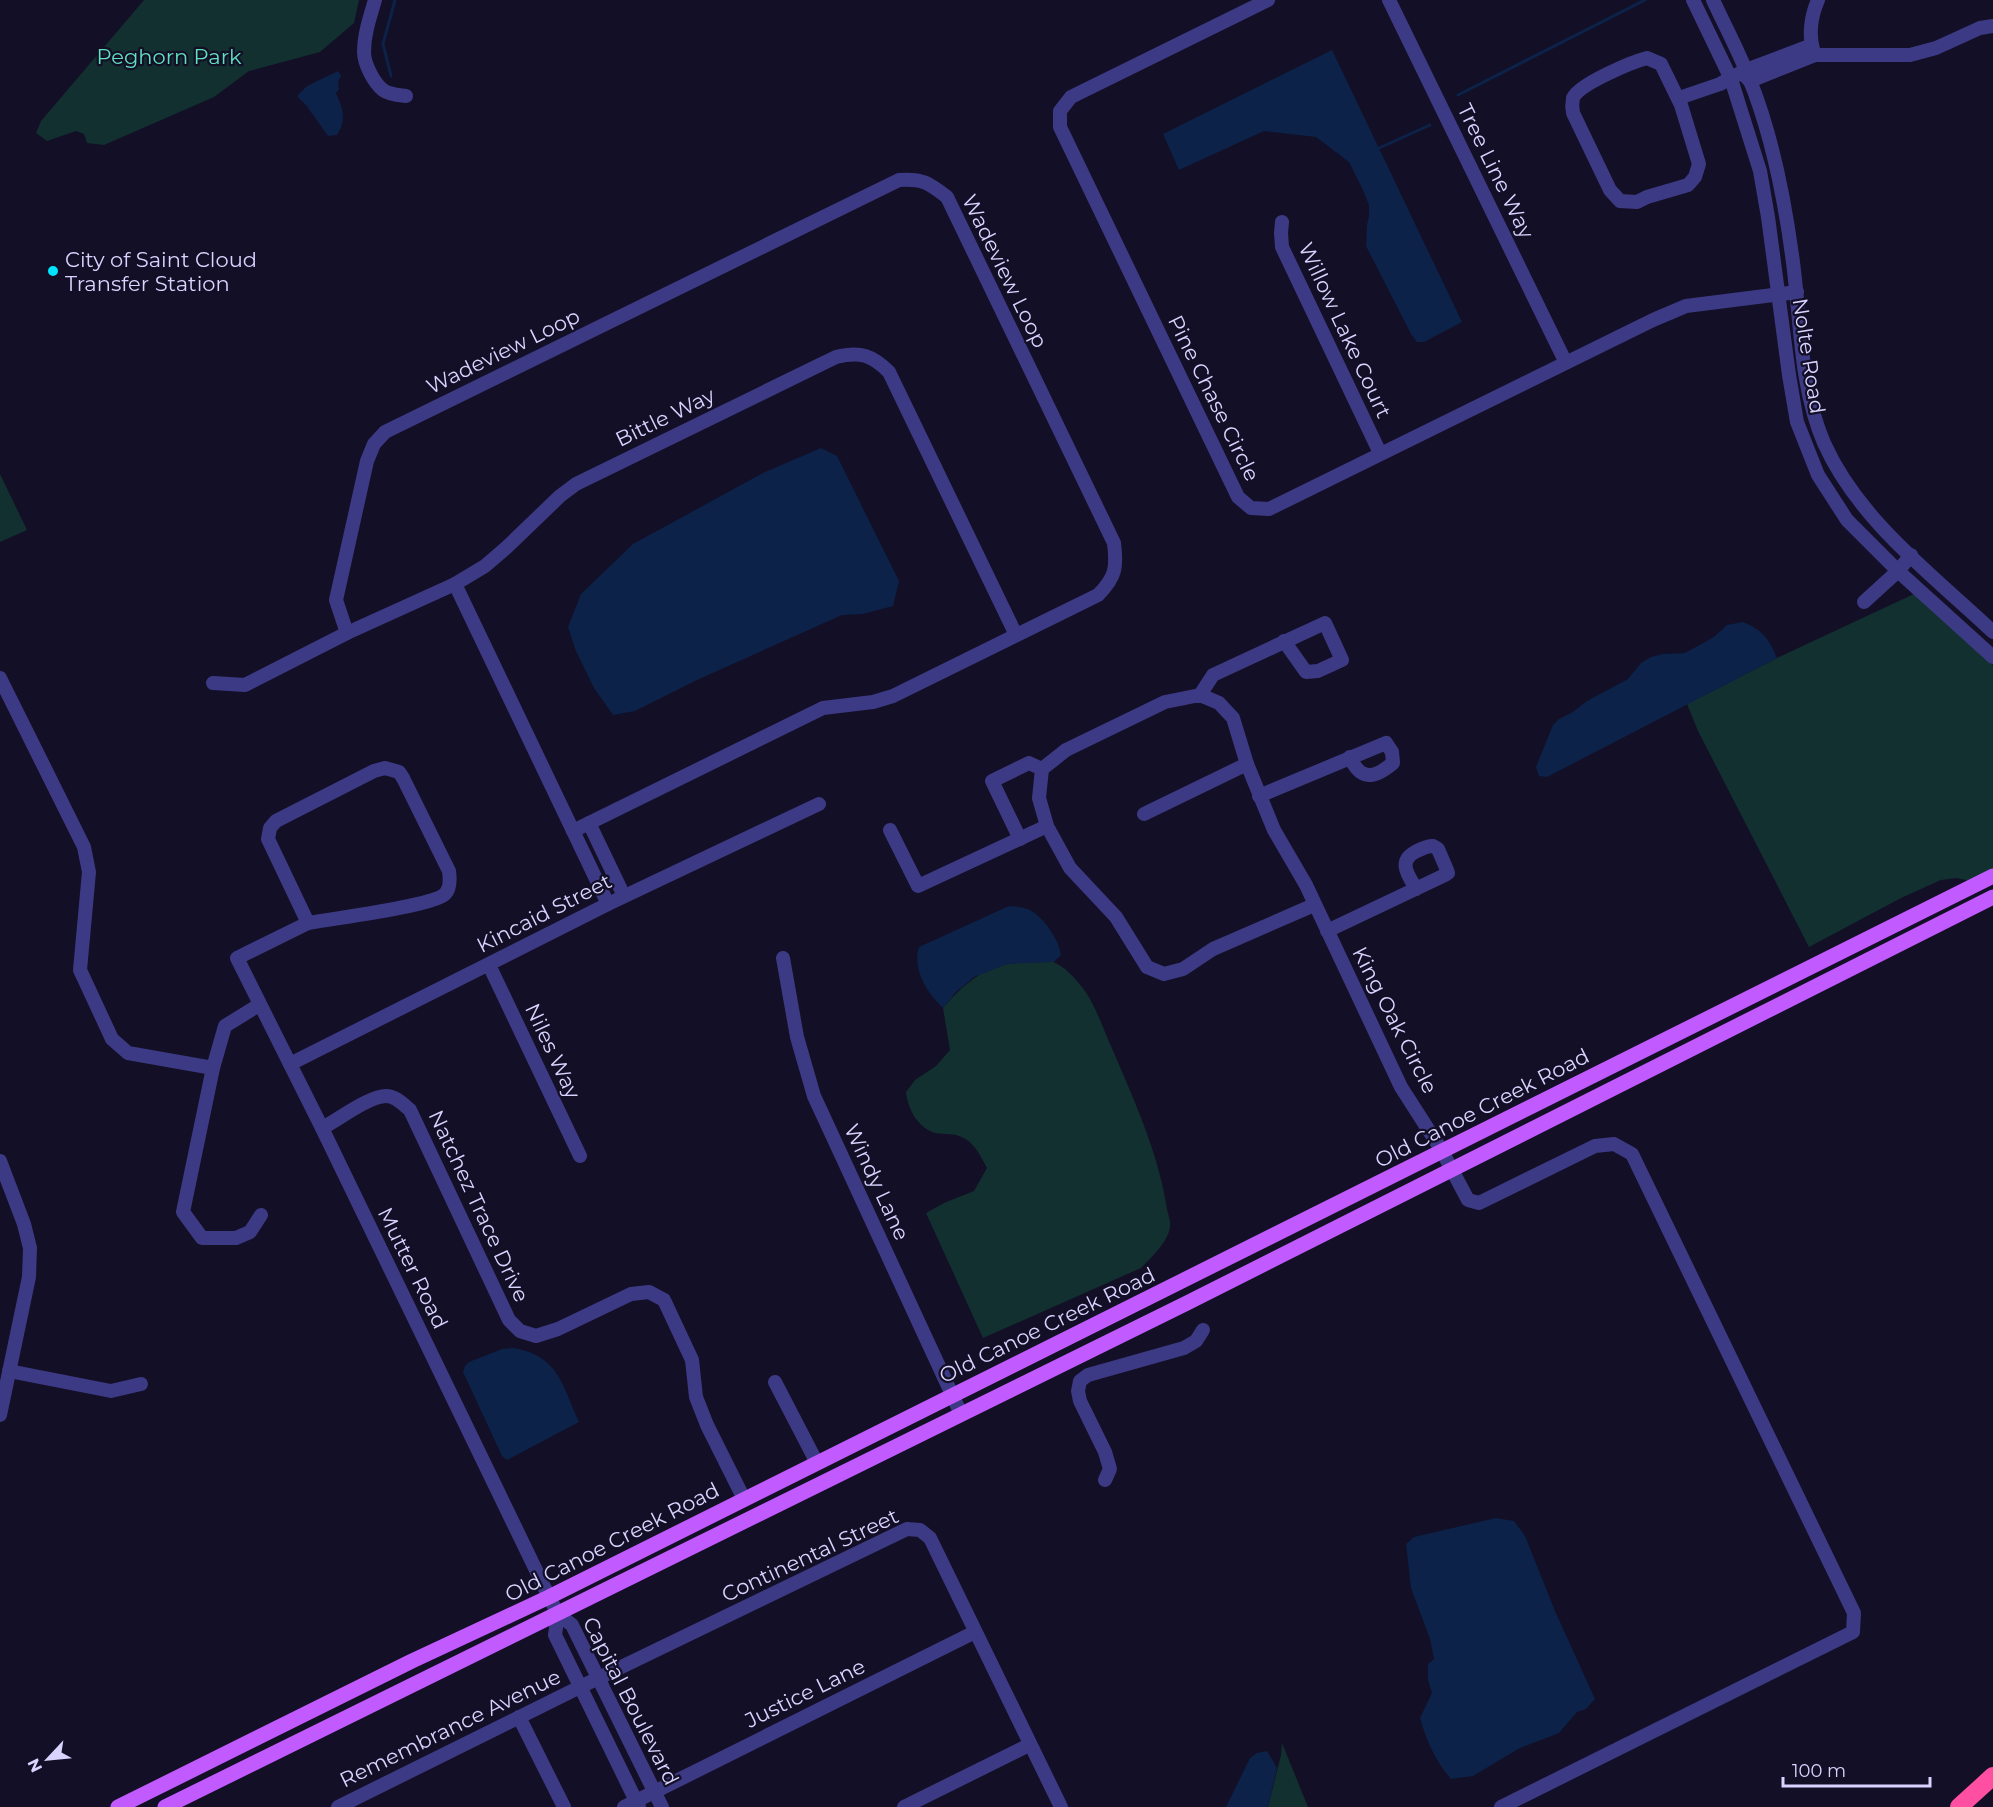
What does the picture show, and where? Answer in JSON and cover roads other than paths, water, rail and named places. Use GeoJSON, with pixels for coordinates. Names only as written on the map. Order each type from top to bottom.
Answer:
{"type":"FeatureCollection","features":[{"type":"Feature","properties":{"kind":"highway"},"geometry":{"type":"LineString","coordinates":[[1959,1807],[1993,1776]]}},
{"type":"Feature","properties":{"kind":"main road","name":"Old Canoe Creek Road"},"geometry":{"type":"LineString","coordinates":[[118,1807],[412,1661],[549,1597],[1993,876]]}},
{"type":"Feature","properties":{"kind":"main road","name":"Old Canoe Creek Road"},"geometry":{"type":"LineString","coordinates":[[165,1807],[961,1414],[1993,897]]}},
{"type":"Feature","properties":{"kind":"main road"},"geometry":{"type":"LineString","coordinates":[[1621,1061],[1630,1079]]}},
{"type":"Feature","properties":{"kind":"street"},"geometry":{"type":"LineString","coordinates":[[375,0],[367,28],[365,60],[372,77],[382,90],[406,96]]}},
{"type":"Feature","properties":{"kind":"street","name":"Pine Chase Circle"},"geometry":{"type":"LineString","coordinates":[[1268,0],[1071,97],[1060,111],[1060,127],[1238,497],[1251,508],[1269,509],[1565,361],[1686,306],[1797,292]]}},
{"type":"Feature","properties":{"kind":"street","name":"Tree Line Way"},"geometry":{"type":"LineString","coordinates":[[1389,0],[1565,361]]}},
{"type":"Feature","properties":{"kind":"street","name":"Nolte Road"},"geometry":{"type":"LineString","coordinates":[[1713,0],[1747,73],[1782,188],[1810,394],[1814,417],[1825,444],[1863,506],[1993,632]]}},
{"type":"Feature","properties":{"kind":"street"},"geometry":{"type":"LineString","coordinates":[[1813,47],[1812,12],[1818,0]]}},
{"type":"Feature","properties":{"kind":"street","name":"Nolte Road"},"geometry":{"type":"LineString","coordinates":[[1694,2],[1747,73]]}},
{"type":"Feature","properties":{"kind":"street"},"geometry":{"type":"LineString","coordinates":[[1680,102],[1813,47],[1910,55],[1936,48],[1980,28],[1993,26]]}},
{"type":"Feature","properties":{"kind":"street"},"geometry":{"type":"LineString","coordinates":[[1773,154],[1764,145],[1748,94],[1737,78],[1813,47]]}},
{"type":"Feature","properties":{"kind":"street"},"geometry":{"type":"LineString","coordinates":[[1647,58],[1661,64],[1680,102],[1699,164],[1695,177],[1688,185],[1637,202],[1620,201],[1610,190],[1573,112],[1573,97],[1584,87],[1616,70],[1647,58]]}},
{"type":"Feature","properties":{"kind":"street","name":"Nolte Road"},"geometry":{"type":"LineString","coordinates":[[1747,73],[1737,96],[1760,171],[1789,375],[1797,422],[1807,449],[1818,475],[1847,520],[1898,572],[1993,657]]}},
{"type":"Feature","properties":{"kind":"street"},"geometry":{"type":"LineString","coordinates":[[1717,87],[1737,96]]}},
{"type":"Feature","properties":{"kind":"street","name":"Wadeview Loop"},"geometry":{"type":"LineString","coordinates":[[347,633],[336,600],[367,461],[374,444],[385,432],[899,180],[916,179],[930,184],[947,197],[1114,543],[1117,563],[1110,583],[1098,595],[893,696],[873,702],[824,708],[573,831]]}},
{"type":"Feature","properties":{"kind":"street","name":"Willow Lake Court"},"geometry":{"type":"LineString","coordinates":[[1282,222],[1282,247],[1380,453]]}},
{"type":"Feature","properties":{"kind":"street","name":"Bittle Way"},"geometry":{"type":"LineString","coordinates":[[213,683],[245,685],[347,633],[455,584],[485,566],[576,484],[836,357],[851,353],[867,356],[879,362],[889,372],[1016,635]]}},
{"type":"Feature","properties":{"kind":"street"},"geometry":{"type":"LineString","coordinates":[[1864,602],[1898,572],[1911,555]]}},
{"type":"Feature","properties":{"kind":"street"},"geometry":{"type":"LineString","coordinates":[[455,584],[608,904]]}},
{"type":"Feature","properties":{"kind":"street"},"geometry":{"type":"LineString","coordinates":[[1284,641],[1213,675],[1200,695],[1165,702],[1066,750],[1042,769],[1039,798],[1047,826],[1070,867],[1116,917],[1147,967],[1164,974],[1183,969],[1213,949],[1314,905]]}},
{"type":"Feature","properties":{"kind":"street"},"geometry":{"type":"LineString","coordinates":[[0,678],[84,847],[89,872],[80,970],[112,1039],[128,1053],[213,1068]]}},
{"type":"Feature","properties":{"kind":"street","name":"King Oak Circle"},"geometry":{"type":"LineString","coordinates":[[1200,695],[1218,703],[1233,718],[1247,764],[1274,830],[1306,885],[1401,1087],[1442,1151],[1468,1200],[1479,1203],[1594,1146],[1614,1144],[1632,1154],[1854,1613],[1853,1632],[1501,1807]]}},
{"type":"Feature","properties":{"kind":"street"},"geometry":{"type":"LineString","coordinates":[[1259,796],[1350,757],[1386,743],[1392,752],[1393,763],[1382,772],[1371,776],[1363,774],[1350,757]]}},
{"type":"Feature","properties":{"kind":"street"},"geometry":{"type":"LineString","coordinates":[[1020,839],[992,781],[1029,763],[1042,769]]}},
{"type":"Feature","properties":{"kind":"street"},"geometry":{"type":"LineString","coordinates":[[1144,814],[1247,764]]}},
{"type":"Feature","properties":{"kind":"street"},"geometry":{"type":"LineString","coordinates":[[386,768],[399,772],[449,871],[450,883],[446,894],[427,903],[308,922],[268,839],[270,828],[276,821],[374,771],[386,768]]}},
{"type":"Feature","properties":{"kind":"street","name":"Kincaid Street"},"geometry":{"type":"LineString","coordinates":[[290,1064],[624,896],[819,804]]}},
{"type":"Feature","properties":{"kind":"street"},"geometry":{"type":"LineString","coordinates":[[589,823],[624,896]]}},
{"type":"Feature","properties":{"kind":"street"},"geometry":{"type":"LineString","coordinates":[[890,830],[918,886],[1047,826]]}},
{"type":"Feature","properties":{"kind":"street"},"geometry":{"type":"LineString","coordinates":[[1327,932],[1416,889]]}},
{"type":"Feature","properties":{"kind":"street","name":"Mutter Road"},"geometry":{"type":"LineString","coordinates":[[308,922],[237,958],[558,1614]]}},
{"type":"Feature","properties":{"kind":"street","name":"Windy Lane"},"geometry":{"type":"LineString","coordinates":[[783,958],[797,1037],[814,1096],[961,1414]]}},
{"type":"Feature","properties":{"kind":"street","name":"Niles Way"},"geometry":{"type":"LineString","coordinates":[[489,965],[580,1156]]}},
{"type":"Feature","properties":{"kind":"street"},"geometry":{"type":"LineString","coordinates":[[259,1005],[225,1026],[213,1068],[183,1212],[202,1238],[236,1238],[250,1232],[261,1215]]}},
{"type":"Feature","properties":{"kind":"street","name":"Natchez Trace Drive"},"geometry":{"type":"LineString","coordinates":[[322,1128],[372,1100],[386,1096],[398,1099],[410,1110],[509,1320],[520,1331],[536,1336],[558,1329],[632,1294],[649,1292],[664,1300],[692,1360],[696,1397],[706,1425],[744,1499]]}},
{"type":"Feature","properties":{"kind":"street"},"geometry":{"type":"LineString","coordinates":[[0,1161],[24,1224],[30,1248],[29,1277],[0,1415]]}},
{"type":"Feature","properties":{"kind":"street"},"geometry":{"type":"LineString","coordinates":[[1105,1480],[1110,1469],[1105,1452],[1080,1401],[1078,1391],[1080,1381],[1088,1375],[1184,1348],[1196,1341],[1203,1330]]}},
{"type":"Feature","properties":{"kind":"street"},"geometry":{"type":"LineString","coordinates":[[9,1371],[111,1391],[141,1384]]}},
{"type":"Feature","properties":{"kind":"street"},"geometry":{"type":"LineString","coordinates":[[775,1382],[817,1463]]}},
{"type":"Feature","properties":{"kind":"street","name":"Continental Street"},"geometry":{"type":"LineString","coordinates":[[580,1687],[907,1529],[920,1530],[930,1538],[1061,1807]]}},
{"type":"Feature","properties":{"kind":"street","name":"Capital Boulevard"},"geometry":{"type":"LineString","coordinates":[[558,1614],[572,1625],[662,1807]]}},
{"type":"Feature","properties":{"kind":"street","name":"Capital Boulevard"},"geometry":{"type":"LineString","coordinates":[[558,1614],[555,1635],[633,1805]]}},
{"type":"Feature","properties":{"kind":"street","name":"Justice Lane"},"geometry":{"type":"LineString","coordinates":[[633,1805],[654,1792],[975,1632]]}},
{"type":"Feature","properties":{"kind":"street","name":"Remembrance Avenue"},"geometry":{"type":"LineString","coordinates":[[338,1807],[580,1687]]}},
{"type":"Feature","properties":{"kind":"street"},"geometry":{"type":"LineString","coordinates":[[519,1717],[564,1807]]}},
{"type":"Feature","properties":{"kind":"street"},"geometry":{"type":"LineString","coordinates":[[904,1807],[1029,1745]]}},
{"type":"Feature","properties":{"kind":"water"},"geometry":{"type":"Polygon","coordinates":[[[1332,50],[1462,322],[1424,342],[1417,342],[1411,334],[1366,246],[1369,205],[1349,162],[1316,137],[1264,131],[1179,170],[1163,134],[1332,50]]]}},
{"type":"Feature","properties":{"kind":"water"},"geometry":{"type":"Polygon","coordinates":[[[338,71],[341,76],[336,93],[343,119],[337,135],[328,136],[297,96],[307,86],[338,71]]]}},
{"type":"Feature","properties":{"kind":"water"},"geometry":{"type":"Polygon","coordinates":[[[821,448],[837,456],[899,581],[893,606],[863,614],[842,615],[697,680],[635,711],[613,715],[594,688],[576,651],[568,627],[581,594],[633,544],[763,473],[821,448]]]}},
{"type":"Feature","properties":{"kind":"water"},"geometry":{"type":"Polygon","coordinates":[[[1743,622],[1764,636],[1777,658],[1547,777],[1539,776],[1536,767],[1553,725],[1559,719],[1628,679],[1641,663],[1651,657],[1685,653],[1714,637],[1727,625],[1743,622]]]}},
{"type":"Feature","properties":{"kind":"water"},"geometry":{"type":"Polygon","coordinates":[[[1009,906],[1028,909],[1045,922],[1054,935],[1061,955],[1054,962],[1007,964],[974,977],[956,992],[943,1008],[922,980],[917,955],[919,947],[1009,906]]]}},
{"type":"Feature","properties":{"kind":"water"},"geometry":{"type":"Polygon","coordinates":[[[514,1348],[529,1352],[550,1365],[563,1384],[579,1422],[507,1460],[502,1456],[463,1372],[469,1362],[502,1349],[514,1348]]]}},
{"type":"Feature","properties":{"kind":"water"},"geometry":{"type":"Polygon","coordinates":[[[1496,1518],[1514,1521],[1525,1536],[1555,1611],[1595,1699],[1586,1709],[1577,1712],[1559,1733],[1520,1748],[1473,1776],[1451,1779],[1432,1750],[1420,1718],[1432,1693],[1428,1680],[1428,1664],[1434,1659],[1430,1639],[1411,1588],[1406,1544],[1414,1537],[1496,1518]]]}},
{"type":"Feature","properties":{"kind":"water"},"geometry":{"type":"Polygon","coordinates":[[[1267,1751],[1277,1768],[1268,1807],[1226,1807],[1250,1758],[1257,1753],[1267,1751]]]}},
{"type":"Feature","properties":{"kind":"waterway"},"geometry":{"type":"LineString","coordinates":[[391,76],[383,44],[395,0]]}},
{"type":"Feature","properties":{"kind":"waterway"},"geometry":{"type":"LineString","coordinates":[[1458,95],[1645,0]]}},
{"type":"Feature","properties":{"kind":"waterway"},"geometry":{"type":"LineString","coordinates":[[1377,149],[1430,125]]}},
{"type":"Feature","properties":{"kind":"place","name":"City of Saint Cloud Transfer Station"},"geometry":{"type":"Point","coordinates":[53,271]}},
{"type":"Feature","properties":{"kind":"park label","name":"Peghorn Park"},"geometry":{"type":"Point","coordinates":[169,56]}}]}
